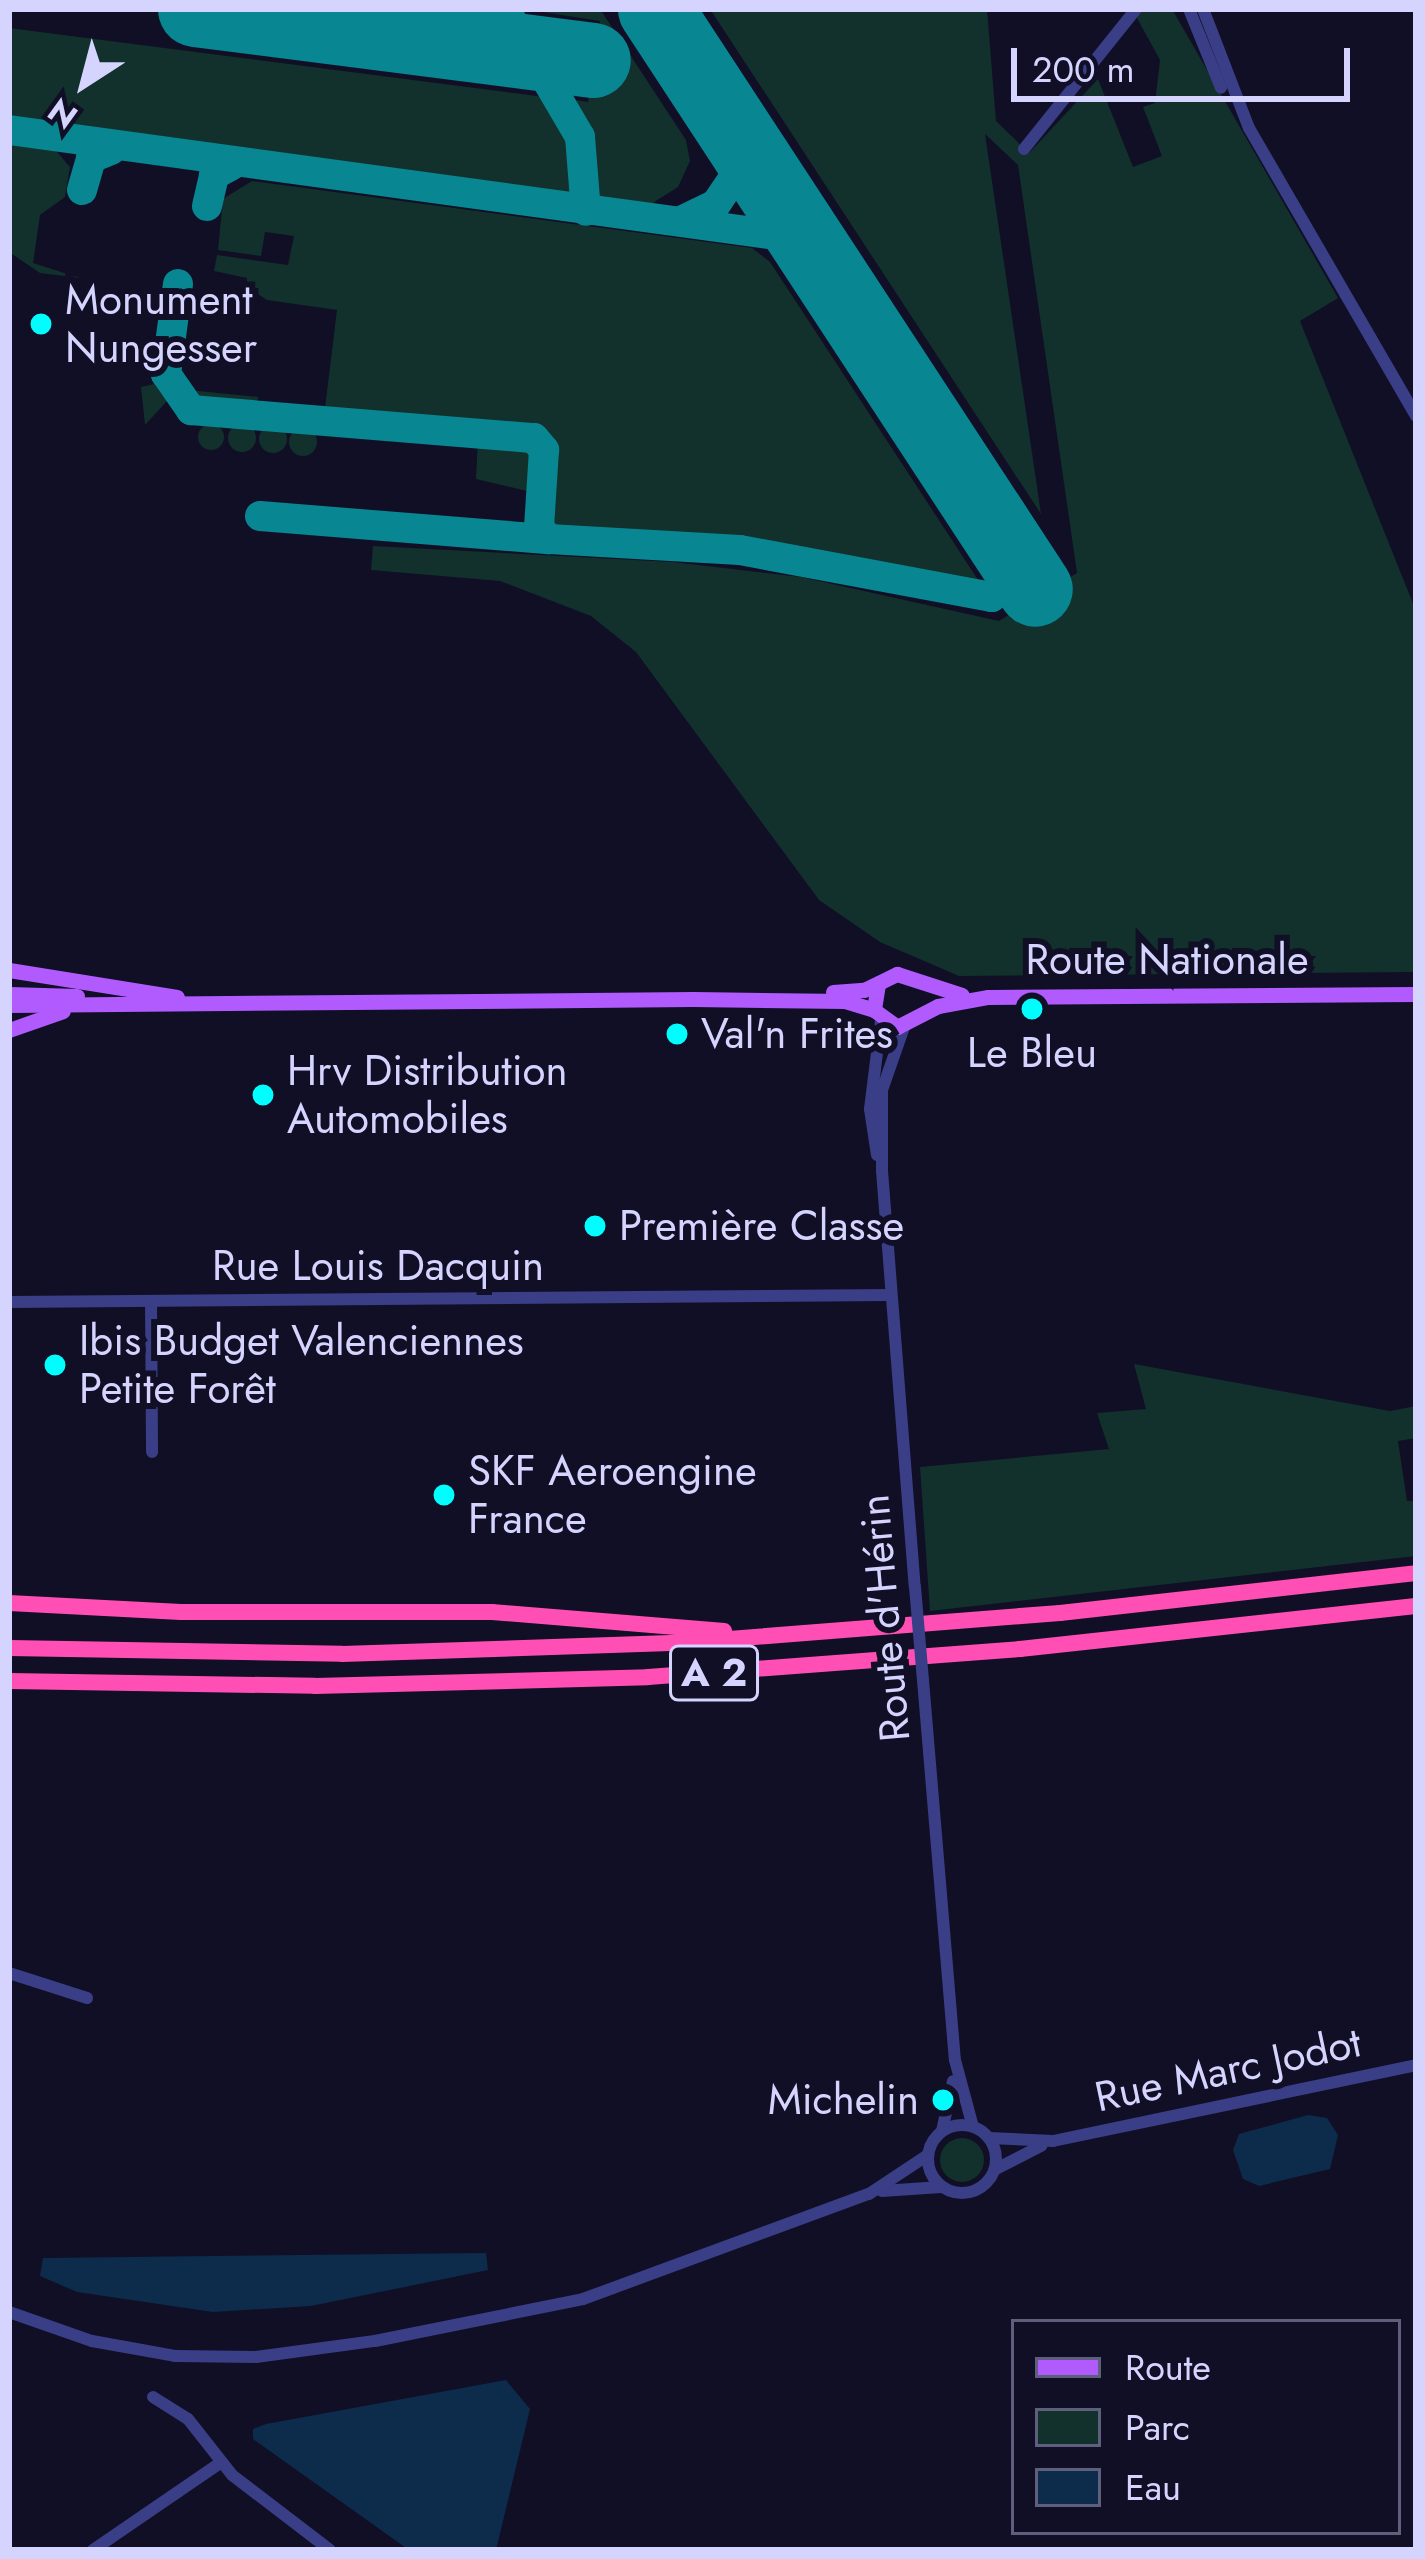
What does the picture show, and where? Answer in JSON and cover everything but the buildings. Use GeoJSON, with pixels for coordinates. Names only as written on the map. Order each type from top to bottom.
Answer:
{"type":"FeatureCollection","features":[{"type":"Feature","properties":{"kind":"highway","name":"A 2"},"geometry":{"type":"LineString","coordinates":[[9,1648],[408,1653],[826,1634],[1416,1574]]}},
{"type":"Feature","properties":{"kind":"highway"},"geometry":{"type":"LineString","coordinates":[[9,1603],[182,1612],[492,1612],[826,1634]]}},
{"type":"Feature","properties":{"kind":"highway","name":"A 2"},"geometry":{"type":"LineString","coordinates":[[9,1681],[315,1686],[648,1677],[998,1651],[1416,1606]]}},
{"type":"Feature","properties":{"kind":"main road"},"geometry":{"type":"LineString","coordinates":[[9,970],[177,997]]}},
{"type":"Feature","properties":{"kind":"main road"},"geometry":{"type":"LineString","coordinates":[[693,999],[878,984],[901,974],[920,985],[988,998]]}},
{"type":"Feature","properties":{"kind":"main road"},"geometry":{"type":"LineString","coordinates":[[877,1015],[878,984]]}},
{"type":"Feature","properties":{"kind":"main road"},"geometry":{"type":"LineString","coordinates":[[9,1005],[845,1001],[904,1027],[922,1014],[920,985]]}},
{"type":"Feature","properties":{"kind":"main road"},"geometry":{"type":"LineString","coordinates":[[9,994],[338,1002]]}},
{"type":"Feature","properties":{"kind":"main road","name":"Route Nationale"},"geometry":{"type":"LineString","coordinates":[[922,1014],[988,998],[1416,994]]}},
{"type":"Feature","properties":{"kind":"main road"},"geometry":{"type":"LineString","coordinates":[[9,1030],[81,1006]]}},
{"type":"Feature","properties":{"kind":"street"},"geometry":{"type":"LineString","coordinates":[[1189,9],[1223,92],[1249,128],[1416,416]]}},
{"type":"Feature","properties":{"kind":"street"},"geometry":{"type":"LineString","coordinates":[[1203,9],[1249,128]]}},
{"type":"Feature","properties":{"kind":"street"},"geometry":{"type":"LineString","coordinates":[[1024,149],[1137,12]]}},
{"type":"Feature","properties":{"kind":"street","name":"Route d'Hérin"},"geometry":{"type":"LineString","coordinates":[[877,1015],[870,1120],[882,1171]]}},
{"type":"Feature","properties":{"kind":"street","name":"Route d'Hérin"},"geometry":{"type":"LineString","coordinates":[[904,1027],[882,1090],[882,1171],[955,2060],[973,2126]]}},
{"type":"Feature","properties":{"kind":"street","name":"Rue Louis Dacquin"},"geometry":{"type":"LineString","coordinates":[[9,1302],[891,1295]]}},
{"type":"Feature","properties":{"kind":"street"},"geometry":{"type":"LineString","coordinates":[[151,1301],[152,1452]]}},
{"type":"Feature","properties":{"kind":"street"},"geometry":{"type":"LineString","coordinates":[[9,1973],[87,1998]]}},
{"type":"Feature","properties":{"kind":"street","name":"Route d'Hérin"},"geometry":{"type":"LineString","coordinates":[[941,2132],[955,2060]]}},
{"type":"Feature","properties":{"kind":"street","name":"Rue Marc Jodot"},"geometry":{"type":"LineString","coordinates":[[989,2138],[1053,2141],[1416,2065]]}},
{"type":"Feature","properties":{"kind":"street"},"geometry":{"type":"LineString","coordinates":[[9,2312],[147,2353],[298,2353],[560,2307],[868,2194],[928,2155],[941,2132],[973,2126],[989,2138],[995,2170],[973,2192],[941,2187],[868,2194]]}},
{"type":"Feature","properties":{"kind":"street","name":"Rue Marc Jodot"},"geometry":{"type":"LineString","coordinates":[[995,2170],[1053,2141]]}},
{"type":"Feature","properties":{"kind":"street"},"geometry":{"type":"LineString","coordinates":[[928,2155],[941,2187]]}},
{"type":"Feature","properties":{"kind":"street"},"geometry":{"type":"LineString","coordinates":[[154,2397],[188,2419],[220,2463],[330,2550]]}},
{"type":"Feature","properties":{"kind":"street"},"geometry":{"type":"LineString","coordinates":[[93,2550],[220,2463]]}},
{"type":"Feature","properties":{"kind":"green space"},"geometry":{"type":"Polygon","coordinates":[[[523,9],[600,9],[686,140],[690,161],[678,187],[651,204],[596,195],[590,141],[569,99],[588,102],[600,21],[523,9]]]}},
{"type":"Feature","properties":{"kind":"green space"},"geometry":{"type":"Polygon","coordinates":[[[710,9],[987,9],[996,121],[1029,153],[1098,79],[1133,167],[1162,156],[1143,107],[1155,103],[1160,60],[1132,9],[1172,9],[1338,298],[1300,321],[1416,611],[1416,972],[959,976],[880,942],[819,900],[636,652],[591,616],[500,581],[371,570],[373,546],[673,562],[801,577],[999,621],[1077,573],[1018,165],[985,134],[1041,514],[710,9]]]}},
{"type":"Feature","properties":{"kind":"green space"},"geometry":{"type":"Polygon","coordinates":[[[9,28],[552,98],[577,148],[580,196],[9,122],[9,28]]]}},
{"type":"Feature","properties":{"kind":"green space"},"geometry":{"type":"Polygon","coordinates":[[[9,138],[51,145],[70,167],[65,197],[40,215],[33,263],[80,278],[40,273],[9,252],[9,138]]]}},
{"type":"Feature","properties":{"kind":"green space"},"geometry":{"type":"Polygon","coordinates":[[[252,181],[752,248],[770,262],[984,589],[741,544],[556,532],[544,518],[549,449],[540,434],[324,416],[337,310],[267,300],[247,287],[247,278],[214,271],[217,255],[288,265],[294,236],[265,232],[261,256],[218,250],[223,199],[252,181]]]}},
{"type":"Feature","properties":{"kind":"green space"},"geometry":{"type":"Polygon","coordinates":[[[159,383],[168,400],[145,425],[141,387],[159,383]]]}},
{"type":"Feature","properties":{"kind":"green space"},"geometry":{"type":"Polygon","coordinates":[[[178,389],[258,397],[257,411],[197,406],[178,389]]]}},
{"type":"Feature","properties":{"kind":"green space"},"geometry":{"type":"Polygon","coordinates":[[[211,424],[224,437],[211,450],[198,437],[211,424]]]}},
{"type":"Feature","properties":{"kind":"green space"},"geometry":{"type":"Polygon","coordinates":[[[242,424],[252,428],[256,438],[252,448],[242,452],[232,448],[228,438],[232,428],[242,424]]]}},
{"type":"Feature","properties":{"kind":"green space"},"geometry":{"type":"Polygon","coordinates":[[[273,425],[283,429],[287,439],[283,449],[273,453],[263,449],[259,439],[263,429],[273,425]]]}},
{"type":"Feature","properties":{"kind":"green space"},"geometry":{"type":"Polygon","coordinates":[[[303,428],[313,432],[317,442],[313,452],[303,456],[293,452],[289,442],[293,432],[303,428]]]}},
{"type":"Feature","properties":{"kind":"green space"},"geometry":{"type":"Polygon","coordinates":[[[478,439],[518,443],[537,461],[535,493],[476,479],[478,439]]]}},
{"type":"Feature","properties":{"kind":"green space"},"geometry":{"type":"Polygon","coordinates":[[[1134,1364],[1390,1411],[1416,1406],[1416,1438],[1398,1441],[1407,1501],[1416,1501],[1416,1556],[930,1611],[920,1467],[1109,1449],[1097,1413],[1146,1409],[1134,1364]]]}},
{"type":"Feature","properties":{"kind":"green space"},"geometry":{"type":"Polygon","coordinates":[[[962,2138],[977,2145],[984,2160],[977,2175],[962,2182],[947,2175],[940,2160],[947,2145],[962,2138]]]}},
{"type":"Feature","properties":{"kind":"water"},"geometry":{"type":"Polygon","coordinates":[[[1308,2115],[1327,2118],[1338,2135],[1330,2169],[1259,2186],[1243,2179],[1233,2150],[1239,2134],[1308,2115]]]}},
{"type":"Feature","properties":{"kind":"water"},"geometry":{"type":"Polygon","coordinates":[[[486,2253],[488,2270],[311,2306],[213,2312],[77,2292],[40,2276],[43,2258],[486,2253]]]}},
{"type":"Feature","properties":{"kind":"water"},"geometry":{"type":"Polygon","coordinates":[[[506,2380],[530,2409],[496,2550],[409,2550],[253,2439],[253,2429],[266,2424],[506,2380]]]}},
{"type":"Feature","properties":{"kind":"taxiway"},"geometry":{"type":"LineString","coordinates":[[505,9],[580,137],[586,211]]}},
{"type":"Feature","properties":{"kind":"taxiway"},"geometry":{"type":"LineString","coordinates":[[681,221],[716,204],[736,174],[731,125]]}},
{"type":"Feature","properties":{"kind":"taxiway"},"geometry":{"type":"LineString","coordinates":[[9,130],[783,236],[817,258]]}},
{"type":"Feature","properties":{"kind":"taxiway"},"geometry":{"type":"LineString","coordinates":[[82,190],[91,158],[111,150]]}},
{"type":"Feature","properties":{"kind":"taxiway"},"geometry":{"type":"LineString","coordinates":[[207,206],[214,175],[232,165]]}},
{"type":"Feature","properties":{"kind":"taxiway"},"geometry":{"type":"LineString","coordinates":[[178,284],[166,374],[191,410],[534,438],[544,450],[539,528],[549,539],[740,550],[992,597],[1013,577],[1008,547]]}},
{"type":"Feature","properties":{"kind":"taxiway"},"geometry":{"type":"LineString","coordinates":[[260,516],[549,539]]}},
{"type":"Feature","properties":{"kind":"runway"},"geometry":{"type":"LineString","coordinates":[[195,9],[593,60]]}},
{"type":"Feature","properties":{"kind":"runway"},"geometry":{"type":"LineString","coordinates":[[655,9],[1035,589]]}},
{"type":"Feature","properties":{"kind":"place","name":"Monument Nungesser"},"geometry":{"type":"Point","coordinates":[41,324]}},
{"type":"Feature","properties":{"kind":"place","name":"Le Bleu"},"geometry":{"type":"Point","coordinates":[1032,1009]}},
{"type":"Feature","properties":{"kind":"place","name":"Val'n Frites"},"geometry":{"type":"Point","coordinates":[677,1034]}},
{"type":"Feature","properties":{"kind":"place","name":"Hrv Distribution Automobiles"},"geometry":{"type":"Point","coordinates":[263,1095]}},
{"type":"Feature","properties":{"kind":"place","name":"Première Classe"},"geometry":{"type":"Point","coordinates":[595,1226]}},
{"type":"Feature","properties":{"kind":"place","name":"Ibis Budget Valenciennes Petite Forêt"},"geometry":{"type":"Point","coordinates":[55,1365]}},
{"type":"Feature","properties":{"kind":"place","name":"SKF Aeroengine France"},"geometry":{"type":"Point","coordinates":[444,1495]}},
{"type":"Feature","properties":{"kind":"place","name":"Michelin"},"geometry":{"type":"Point","coordinates":[943,2100]}}]}
